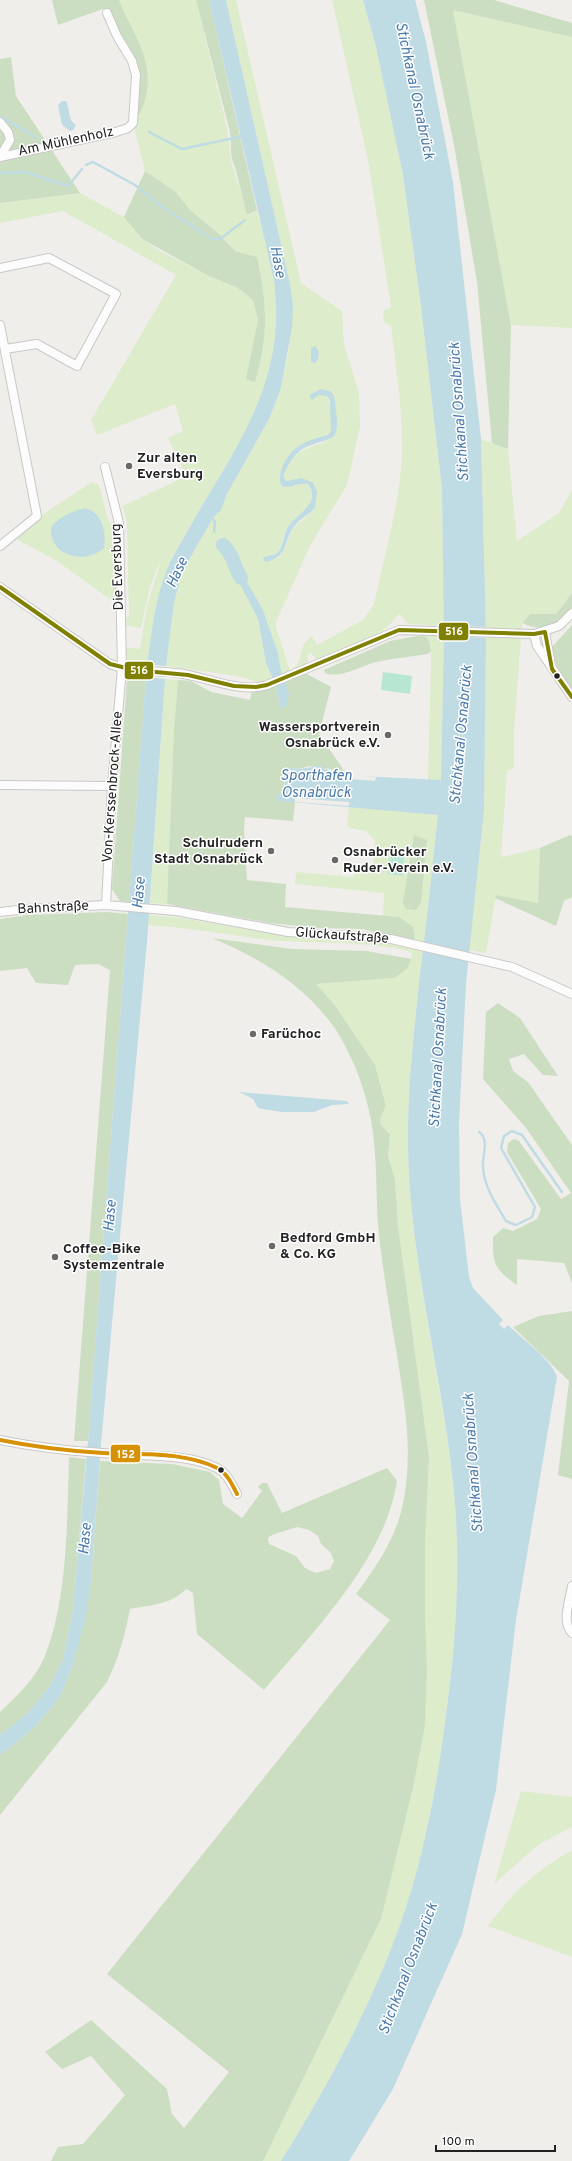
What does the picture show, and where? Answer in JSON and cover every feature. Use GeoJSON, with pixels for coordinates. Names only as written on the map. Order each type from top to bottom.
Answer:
{"type":"FeatureCollection","features":[{"type":"Feature","properties":{"kind":"street","name":"Am Mühlenholz"},"geometry":{"type":"LineString","coordinates":[[0,157],[116,132],[128,128],[133,123],[136,75],[132,61],[117,36],[107,13]]}},
{"type":"Feature","properties":{"kind":"street"},"geometry":{"type":"LineString","coordinates":[[0,122],[8,132],[10,140],[0,157]]}},
{"type":"Feature","properties":{"kind":"street"},"geometry":{"type":"LineString","coordinates":[[0,268],[49,258],[116,294],[77,366],[37,344],[5,349]]}},
{"type":"Feature","properties":{"kind":"street"},"geometry":{"type":"LineString","coordinates":[[0,325],[37,516],[0,546]]}},
{"type":"Feature","properties":{"kind":"street","name":"Die Eversburg"},"geometry":{"type":"LineString","coordinates":[[105,467],[118,523],[122,668]]}},
{"type":"Feature","properties":{"kind":"street"},"geometry":{"type":"LineString","coordinates":[[0,587],[110,664],[122,668],[178,673],[244,686],[267,684],[398,630],[423,629],[534,634],[545,632],[559,626],[572,613]]}},
{"type":"Feature","properties":{"kind":"street"},"geometry":{"type":"LineString","coordinates":[[545,632],[552,669]]}},
{"type":"Feature","properties":{"kind":"street"},"geometry":{"type":"LineString","coordinates":[[534,634],[537,646],[572,697]]}},
{"type":"Feature","properties":{"kind":"street","name":"Von-Kerssenbrock-Allee"},"geometry":{"type":"LineString","coordinates":[[106,905],[112,786],[122,668]]}},
{"type":"Feature","properties":{"kind":"street"},"geometry":{"type":"LineString","coordinates":[[0,785],[112,786]]}},
{"type":"Feature","properties":{"kind":"street","name":"Glückaufstraße"},"geometry":{"type":"LineString","coordinates":[[106,905],[124,908],[158,909],[288,932],[362,936],[408,942],[486,960],[532,974],[572,994]]}},
{"type":"Feature","properties":{"kind":"street","name":"Bahnstraße"},"geometry":{"type":"LineString","coordinates":[[0,912],[106,905]]}},
{"type":"Feature","properties":{"kind":"street"},"geometry":{"type":"LineString","coordinates":[[0,1440],[78,1451],[172,1457],[218,1468],[226,1475],[237,1494]]}},
{"type":"Feature","properties":{"kind":"street"},"geometry":{"type":"LineString","coordinates":[[572,1586],[566,1621],[568,1630],[572,1633]]}},
{"type":"Feature","properties":{"kind":"green space"},"geometry":{"type":"Polygon","coordinates":[[[52,0],[119,0],[144,54],[148,77],[143,108],[133,123],[136,75],[107,13],[103,9],[58,25],[52,0]]]}},
{"type":"Feature","properties":{"kind":"green space"},"geometry":{"type":"Polygon","coordinates":[[[119,0],[196,0],[227,128],[231,161],[248,215],[257,210],[273,270],[277,307],[276,337],[271,365],[263,391],[239,442],[168,567],[158,602],[147,664],[128,662],[124,658],[123,647],[140,649],[147,606],[162,557],[150,586],[141,628],[123,625],[124,617],[129,617],[127,523],[123,506],[186,476],[168,438],[183,431],[175,404],[97,435],[91,420],[176,275],[63,211],[0,223],[0,203],[80,193],[124,217],[142,239],[158,250],[207,275],[238,288],[253,300],[258,320],[254,346],[255,382],[263,349],[265,320],[263,290],[257,257],[235,251],[219,234],[190,210],[176,192],[145,171],[133,123],[140,115],[119,0]]]}},
{"type":"Feature","properties":{"kind":"green space"},"geometry":{"type":"Polygon","coordinates":[[[196,0],[209,0],[257,210],[247,215],[231,155],[230,132],[196,0]]]}},
{"type":"Feature","properties":{"kind":"green space"},"geometry":{"type":"Polygon","coordinates":[[[226,0],[236,0],[301,283],[342,311],[344,345],[359,392],[360,427],[347,485],[310,546],[275,624],[290,671],[300,660],[305,642],[312,636],[317,645],[363,620],[374,604],[395,511],[401,473],[402,438],[399,390],[391,326],[384,322],[383,311],[391,307],[368,160],[332,0],[363,0],[376,47],[403,175],[420,298],[442,488],[444,626],[410,624],[406,622],[400,614],[389,625],[373,636],[320,658],[316,659],[311,653],[307,655],[308,661],[304,665],[282,675],[278,653],[263,610],[235,562],[248,599],[258,619],[266,663],[273,679],[259,682],[237,676],[166,666],[174,603],[180,580],[191,556],[213,518],[221,510],[227,494],[269,419],[281,388],[288,354],[293,304],[290,284],[226,0]],[[321,389],[315,398],[321,394],[325,394],[328,398],[332,420],[331,431],[328,435],[303,444],[292,452],[283,466],[279,476],[292,487],[303,483],[308,484],[312,498],[305,510],[285,533],[279,551],[274,555],[263,558],[278,558],[286,546],[292,529],[314,510],[313,483],[293,480],[286,481],[283,476],[293,459],[303,450],[332,438],[335,399],[321,389]]]}},
{"type":"Feature","properties":{"kind":"green space"},"geometry":{"type":"Polygon","coordinates":[[[424,0],[494,0],[572,23],[572,37],[453,10],[511,325],[508,449],[492,443],[477,282],[454,145],[424,0]]]}},
{"type":"Feature","properties":{"kind":"green space"},"geometry":{"type":"Polygon","coordinates":[[[453,10],[572,37],[572,328],[511,325],[453,10]]]}},
{"type":"Feature","properties":{"kind":"green space"},"geometry":{"type":"Polygon","coordinates":[[[11,57],[16,96],[80,193],[0,203],[0,59],[11,57]]]}},
{"type":"Feature","properties":{"kind":"green space"},"geometry":{"type":"Polygon","coordinates":[[[145,171],[176,192],[190,210],[219,234],[235,251],[257,257],[263,290],[265,320],[263,349],[255,382],[246,379],[258,320],[253,300],[238,288],[207,275],[142,239],[124,217],[145,171]]]}},
{"type":"Feature","properties":{"kind":"green space"},"geometry":{"type":"Polygon","coordinates":[[[481,439],[508,449],[517,541],[559,513],[572,490],[572,593],[556,614],[530,614],[522,623],[514,732],[514,768],[507,771],[501,857],[540,848],[538,903],[496,895],[486,953],[469,950],[484,810],[486,633],[481,439]]]}},
{"type":"Feature","properties":{"kind":"green space"},"geometry":{"type":"Polygon","coordinates":[[[92,482],[99,485],[109,523],[114,522],[115,603],[57,561],[16,539],[42,518],[42,515],[92,482]]]}},
{"type":"Feature","properties":{"kind":"green space"},"geometry":{"type":"Polygon","coordinates":[[[572,593],[572,608],[556,623],[550,626],[537,627],[522,623],[530,614],[556,614],[572,593]]]}},
{"type":"Feature","properties":{"kind":"green space"},"geometry":{"type":"Polygon","coordinates":[[[572,625],[572,690],[559,670],[554,659],[552,647],[572,625]]]}},
{"type":"Feature","properties":{"kind":"green space"},"geometry":{"type":"Polygon","coordinates":[[[422,635],[444,636],[441,780],[428,780],[431,657],[429,642],[422,635]]]}},
{"type":"Feature","properties":{"kind":"green space"},"geometry":{"type":"Polygon","coordinates":[[[422,635],[427,638],[430,644],[431,652],[427,654],[389,659],[344,673],[325,673],[324,670],[390,641],[422,635]]]}},
{"type":"Feature","properties":{"kind":"green space"},"geometry":{"type":"Polygon","coordinates":[[[383,672],[412,676],[410,694],[381,690],[383,672]]]}},
{"type":"Feature","properties":{"kind":"green space"},"geometry":{"type":"Polygon","coordinates":[[[305,673],[331,687],[319,734],[347,775],[340,775],[330,769],[309,766],[299,769],[286,767],[282,775],[285,782],[279,801],[295,802],[293,821],[245,817],[244,831],[247,880],[286,884],[285,907],[399,917],[413,927],[415,940],[362,929],[317,928],[270,923],[167,904],[174,729],[178,680],[191,681],[211,692],[250,700],[252,691],[276,684],[280,707],[285,681],[305,673]]]}},
{"type":"Feature","properties":{"kind":"green space"},"geometry":{"type":"Polygon","coordinates":[[[131,676],[146,677],[129,902],[120,901],[112,889],[127,679],[131,676]]]}},
{"type":"Feature","properties":{"kind":"green space"},"geometry":{"type":"Polygon","coordinates":[[[165,679],[178,680],[174,729],[167,904],[150,903],[165,679]]]}},
{"type":"Feature","properties":{"kind":"green space"},"geometry":{"type":"Polygon","coordinates":[[[349,806],[438,815],[412,1049],[408,1150],[412,1215],[417,1255],[443,1413],[454,1492],[457,1548],[455,1632],[446,1715],[434,1795],[423,1847],[400,1925],[362,2016],[315,2104],[281,2161],[263,2161],[381,1919],[413,1788],[425,1725],[427,1670],[425,1545],[429,1457],[398,1225],[395,1179],[388,1156],[390,1134],[382,1127],[380,1121],[386,1106],[375,1065],[334,1004],[315,984],[394,978],[411,959],[412,952],[395,948],[359,944],[269,940],[148,925],[149,915],[175,917],[293,937],[361,940],[413,947],[415,940],[399,917],[383,916],[384,893],[295,884],[296,872],[354,877],[355,866],[373,868],[375,841],[366,831],[350,828],[347,825],[349,806]]]}},
{"type":"Feature","properties":{"kind":"green space"},"geometry":{"type":"Polygon","coordinates":[[[414,835],[427,840],[421,902],[416,910],[406,909],[403,903],[414,835]]]}},
{"type":"Feature","properties":{"kind":"green space"},"geometry":{"type":"Polygon","coordinates":[[[570,835],[572,836],[572,897],[564,901],[556,926],[495,898],[496,895],[538,903],[540,848],[570,835]]]}},
{"type":"Feature","properties":{"kind":"green space"},"geometry":{"type":"Polygon","coordinates":[[[391,848],[405,850],[402,876],[388,874],[391,848]]]}},
{"type":"Feature","properties":{"kind":"green space"},"geometry":{"type":"Polygon","coordinates":[[[107,912],[128,914],[88,1441],[74,1441],[110,970],[98,964],[75,965],[68,985],[36,983],[27,968],[0,971],[0,919],[27,915],[107,912]]]}},
{"type":"Feature","properties":{"kind":"green space"},"geometry":{"type":"Polygon","coordinates":[[[212,938],[292,949],[366,951],[411,959],[407,969],[394,978],[316,984],[334,1004],[375,1065],[386,1106],[380,1121],[382,1127],[390,1134],[388,1156],[395,1179],[398,1225],[429,1457],[425,1545],[427,1670],[425,1725],[413,1788],[381,1919],[263,2161],[51,2161],[58,2147],[83,2144],[125,2095],[91,2056],[62,2069],[45,2052],[91,2020],[167,2089],[172,2114],[184,2128],[229,2072],[107,1974],[390,1620],[356,1594],[379,1561],[397,1524],[404,1498],[408,1465],[406,1417],[381,1252],[378,1221],[375,1148],[366,1097],[354,1064],[344,1043],[326,1017],[313,1002],[298,988],[266,965],[231,946],[212,938]]]}},
{"type":"Feature","properties":{"kind":"green space"},"geometry":{"type":"Polygon","coordinates":[[[498,1003],[520,1018],[558,1076],[543,1075],[524,1054],[509,1059],[513,1071],[528,1082],[572,1145],[572,1283],[564,1263],[517,1259],[517,1285],[499,1270],[494,1260],[493,1237],[503,1228],[513,1231],[537,1219],[541,1209],[507,1152],[508,1143],[514,1139],[519,1141],[561,1199],[571,1193],[526,1128],[483,1079],[486,1012],[498,1003]]]}},
{"type":"Feature","properties":{"kind":"green space"},"geometry":{"type":"Polygon","coordinates":[[[572,1311],[572,1479],[558,1475],[569,1381],[513,1327],[539,1316],[572,1311]]]}},
{"type":"Feature","properties":{"kind":"green space"},"geometry":{"type":"Polygon","coordinates":[[[69,1457],[86,1459],[73,1610],[63,1659],[51,1684],[28,1713],[0,1735],[0,1712],[36,1673],[44,1658],[52,1636],[58,1611],[65,1559],[69,1457]]]}},
{"type":"Feature","properties":{"kind":"green space"},"geometry":{"type":"Polygon","coordinates":[[[100,1461],[172,1464],[210,1472],[219,1480],[223,1504],[242,1518],[262,1491],[258,1487],[262,1483],[267,1483],[282,1513],[387,1468],[397,1481],[390,1510],[378,1538],[363,1566],[325,1619],[264,1690],[197,1634],[193,1593],[186,1589],[174,1598],[160,1604],[130,1609],[121,1646],[107,1682],[0,1815],[0,1755],[35,1727],[60,1697],[73,1665],[91,1581],[100,1461]],[[297,1527],[272,1535],[268,1538],[269,1544],[296,1556],[305,1568],[316,1573],[330,1569],[334,1561],[331,1553],[321,1544],[318,1536],[309,1530],[297,1527]]]}},
{"type":"Feature","properties":{"kind":"green space"},"geometry":{"type":"Polygon","coordinates":[[[521,1791],[572,1797],[572,1827],[538,1845],[494,1884],[521,1791]]]}},
{"type":"Feature","properties":{"kind":"green space"},"geometry":{"type":"Polygon","coordinates":[[[572,1850],[572,1957],[488,1926],[506,1903],[526,1883],[547,1866],[572,1850]]]}},
{"type":"Feature","properties":{"kind":"water","name":"Hase"},"geometry":{"type":"Polygon","coordinates":[[[209,0],[226,0],[290,284],[293,304],[292,327],[281,388],[269,419],[227,494],[221,510],[213,518],[191,556],[180,580],[174,603],[166,666],[147,664],[154,615],[164,578],[174,554],[229,460],[257,405],[267,376],[274,346],[276,315],[274,280],[209,0]]]}},
{"type":"Feature","properties":{"kind":"water"},"geometry":{"type":"Polygon","coordinates":[[[363,0],[415,0],[426,42],[453,182],[481,439],[486,633],[484,810],[466,983],[459,1124],[460,1199],[469,1277],[473,1288],[503,1320],[499,1324],[504,1329],[508,1325],[536,1350],[549,1364],[557,1377],[516,1620],[496,1790],[462,1934],[393,2089],[349,2161],[281,2161],[347,2046],[362,2016],[400,1925],[423,1847],[434,1795],[450,1687],[455,1632],[457,1548],[454,1492],[444,1413],[417,1255],[412,1215],[408,1150],[412,1049],[438,815],[279,801],[276,798],[277,794],[284,790],[285,782],[281,770],[286,767],[299,769],[319,766],[340,775],[441,780],[444,636],[442,488],[420,298],[403,175],[376,47],[363,0]]]}},
{"type":"Feature","properties":{"kind":"water"},"geometry":{"type":"Polygon","coordinates":[[[62,101],[66,101],[70,117],[76,125],[73,130],[70,131],[62,125],[58,105],[62,101]]]}},
{"type":"Feature","properties":{"kind":"water"},"geometry":{"type":"Polygon","coordinates":[[[315,346],[319,354],[315,363],[311,362],[311,348],[315,346]]]}},
{"type":"Feature","properties":{"kind":"water"},"geometry":{"type":"Polygon","coordinates":[[[321,389],[330,391],[334,397],[337,422],[335,434],[328,440],[306,447],[298,452],[283,476],[286,481],[302,478],[313,483],[317,492],[315,507],[292,529],[283,551],[279,556],[273,560],[265,562],[263,558],[277,553],[288,527],[310,503],[312,497],[308,484],[285,487],[282,486],[280,476],[281,470],[287,458],[295,449],[309,441],[328,435],[331,431],[330,401],[327,396],[319,395],[312,400],[310,397],[311,394],[321,389]]]}},
{"type":"Feature","properties":{"kind":"water"},"geometry":{"type":"Polygon","coordinates":[[[85,508],[96,514],[102,524],[104,530],[104,548],[88,556],[79,557],[62,551],[56,545],[52,537],[51,527],[66,515],[85,508]]]}},
{"type":"Feature","properties":{"kind":"water"},"geometry":{"type":"Polygon","coordinates":[[[235,561],[263,610],[278,653],[282,675],[273,679],[266,663],[258,619],[233,570],[232,564],[235,561]]]}},
{"type":"Feature","properties":{"kind":"water","name":"Hase"},"geometry":{"type":"Polygon","coordinates":[[[146,677],[165,679],[147,942],[101,1444],[91,1581],[86,1616],[73,1665],[60,1697],[35,1727],[0,1755],[0,1735],[28,1713],[51,1684],[63,1659],[73,1610],[88,1441],[146,677]]]}},
{"type":"Feature","properties":{"kind":"water"},"geometry":{"type":"Polygon","coordinates":[[[285,681],[289,694],[286,707],[283,708],[280,707],[276,684],[285,681]]]}},
{"type":"Feature","properties":{"kind":"water"},"geometry":{"type":"Polygon","coordinates":[[[239,1092],[347,1101],[349,1104],[332,1105],[314,1112],[281,1112],[258,1108],[253,1099],[239,1092]]]}},
{"type":"Feature","properties":{"kind":"pier"},"geometry":{"type":"Polygon","coordinates":[[[442,626],[488,627],[488,638],[442,636],[442,626]]]}},
{"type":"Feature","properties":{"kind":"pier"},"geometry":{"type":"Polygon","coordinates":[[[351,775],[376,777],[375,781],[350,779],[351,775]]]}},
{"type":"Feature","properties":{"kind":"pier"},"geometry":{"type":"Polygon","coordinates":[[[295,798],[349,802],[349,806],[295,802],[295,798]]]}},
{"type":"Feature","properties":{"kind":"waterway"},"geometry":{"type":"LineString","coordinates":[[0,116],[37,138]]}},
{"type":"Feature","properties":{"kind":"waterway"},"geometry":{"type":"LineString","coordinates":[[149,132],[182,149],[243,136]]}},
{"type":"Feature","properties":{"kind":"waterway"},"geometry":{"type":"LineString","coordinates":[[86,165],[93,162],[135,185],[162,207],[212,239],[220,239],[245,220]]}},
{"type":"Feature","properties":{"kind":"waterway"},"geometry":{"type":"LineString","coordinates":[[0,173],[25,172],[68,186],[82,169]]}},
{"type":"Feature","properties":{"kind":"waterway"},"geometry":{"type":"LineString","coordinates":[[211,516],[215,522],[214,532]]}},
{"type":"Feature","properties":{"kind":"waterway"},"geometry":{"type":"LineString","coordinates":[[223,545],[232,557],[241,578]]}},
{"type":"Feature","properties":{"kind":"waterway"},"geometry":{"type":"LineString","coordinates":[[479,1132],[485,1143],[483,1167],[486,1181],[491,1195],[506,1221],[516,1225],[532,1217],[535,1207],[501,1148],[504,1136],[512,1131],[522,1135],[562,1192]]}},
{"type":"Feature","properties":{"kind":"transit line","name":"516"},"geometry":{"type":"LineString","coordinates":[[0,587],[110,664],[134,670],[188,675],[234,686],[256,687],[267,685],[399,630],[534,634],[545,632],[552,669],[572,697]]}},
{"type":"Feature","properties":{"kind":"transit line","name":"152"},"geometry":{"type":"LineString","coordinates":[[0,1440],[64,1450],[161,1455],[190,1459],[221,1470],[229,1479],[237,1494]]}},
{"type":"Feature","properties":{"kind":"place","name":"Zur alten Eversburg"},"geometry":{"type":"Point","coordinates":[129,466]}},
{"type":"Feature","properties":{"kind":"place","name":"Wassersportverein Osnabrück e.V."},"geometry":{"type":"Point","coordinates":[388,735]}},
{"type":"Feature","properties":{"kind":"place","name":"Schulrudern Stadt Osnabrück"},"geometry":{"type":"Point","coordinates":[271,851]}},
{"type":"Feature","properties":{"kind":"place","name":"Osnabrücker Ruder-Verein e.V."},"geometry":{"type":"Point","coordinates":[335,860]}},
{"type":"Feature","properties":{"kind":"place","name":"Farüchoc"},"geometry":{"type":"Point","coordinates":[253,1034]}},
{"type":"Feature","properties":{"kind":"place","name":"Bedford GmbH & Co. KG"},"geometry":{"type":"Point","coordinates":[272,1246]}},
{"type":"Feature","properties":{"kind":"place","name":"Coffee-Bike Systemzentrale"},"geometry":{"type":"Point","coordinates":[55,1257]}},
{"type":"Feature","properties":{"kind":"water label","name":"Stichkanal Osnabrück"},"geometry":{"type":"Point","coordinates":[414,91]}},
{"type":"Feature","properties":{"kind":"water label","name":"Stichkanal Osnabrück"},"geometry":{"type":"Point","coordinates":[460,412]}},
{"type":"Feature","properties":{"kind":"water label","name":"Stichkanal Osnabrück"},"geometry":{"type":"Point","coordinates":[462,735]}},
{"type":"Feature","properties":{"kind":"water label","name":"Sporthafen Osnabrück"},"geometry":{"type":"Point","coordinates":[316,784]}},
{"type":"Feature","properties":{"kind":"water label","name":"Stichkanal Osnabrück"},"geometry":{"type":"Point","coordinates":[439,1058]}},
{"type":"Feature","properties":{"kind":"water label","name":"Stichkanal Osnabrück"},"geometry":{"type":"Point","coordinates":[474,1463]}},
{"type":"Feature","properties":{"kind":"water label","name":"Stichkanal Osnabrück"},"geometry":{"type":"Point","coordinates":[409,1969]}}]}
